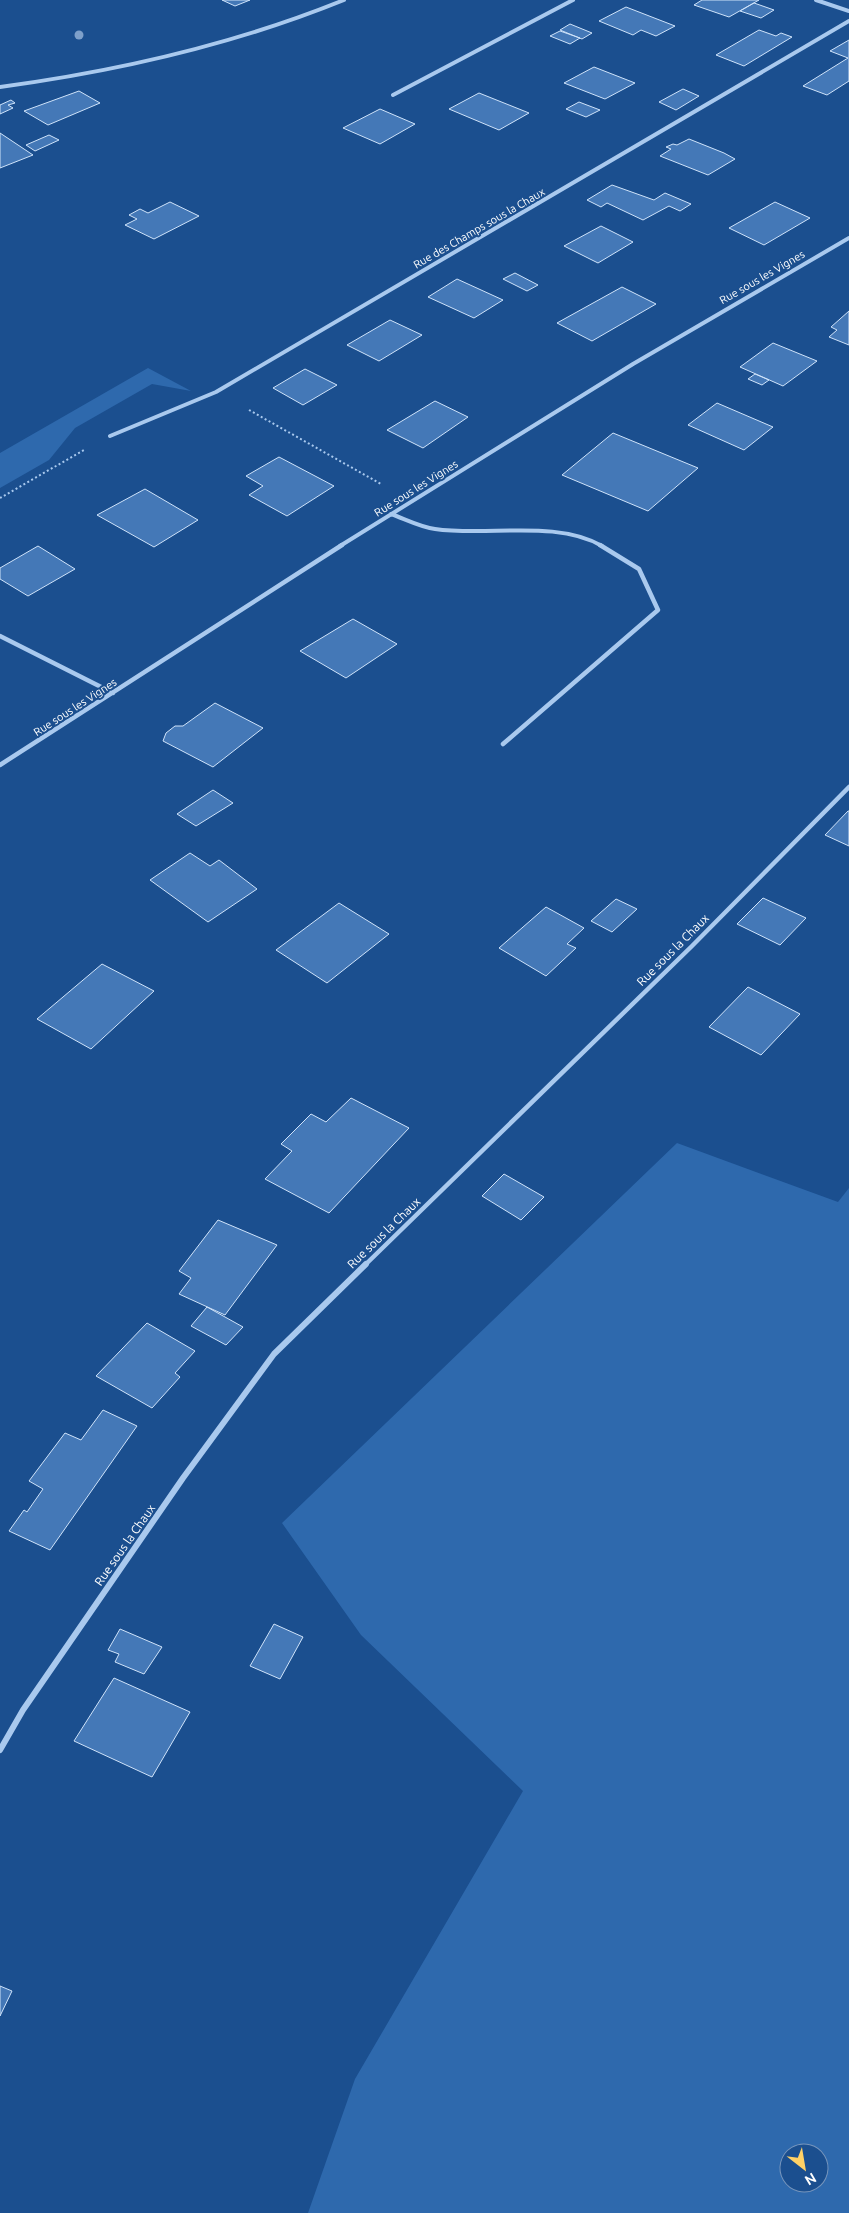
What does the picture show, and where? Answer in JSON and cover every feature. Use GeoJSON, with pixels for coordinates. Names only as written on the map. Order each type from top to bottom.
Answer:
{"type":"FeatureCollection","features":[{"type":"Feature","properties":{"kind":"street"},"geometry":{"type":"LineString","coordinates":[[0,88],[45,82],[169,57],[265,31],[344,0]]}},
{"type":"Feature","properties":{"kind":"street"},"geometry":{"type":"LineString","coordinates":[[393,95],[573,0]]}},
{"type":"Feature","properties":{"kind":"street"},"geometry":{"type":"LineString","coordinates":[[816,0],[849,11]]}},
{"type":"Feature","properties":{"kind":"street","name":"Rue des Champs sous la Chaux"},"geometry":{"type":"LineString","coordinates":[[110,436],[216,392],[849,21]]}},
{"type":"Feature","properties":{"kind":"street","name":"Rue sous les Vignes"},"geometry":{"type":"LineString","coordinates":[[0,765],[568,402],[756,290],[849,238]]}},
{"type":"Feature","properties":{"kind":"street"},"geometry":{"type":"LineString","coordinates":[[391,514],[434,529],[557,533],[591,540],[639,569],[658,610],[503,744]]}},
{"type":"Feature","properties":{"kind":"street"},"geometry":{"type":"LineString","coordinates":[[0,636],[113,693]]}},
{"type":"Feature","properties":{"kind":"street","name":"Rue sous la Chaux"},"geometry":{"type":"LineString","coordinates":[[0,1750],[24,1710],[183,1478],[274,1354],[685,952],[849,787]]}},
{"type":"Feature","properties":{"kind":"path"},"geometry":{"type":"LineString","coordinates":[[216,392],[412,502]]}},
{"type":"Feature","properties":{"kind":"path"},"geometry":{"type":"LineString","coordinates":[[0,498],[110,436]]}},
{"type":"Feature","properties":{"kind":"shaded area"},"geometry":{"type":"Polygon","coordinates":[[[148,368],[191,391],[152,384],[75,428],[49,460],[0,488],[0,453],[148,368]]]}},
{"type":"Feature","properties":{"kind":"shaded area"},"geometry":{"type":"Polygon","coordinates":[[[677,1143],[838,1202],[849,1188],[849,2213],[308,2213],[355,2079],[523,1791],[361,1635],[282,1523],[677,1143]]]}},
{"type":"Feature","properties":{"kind":"building"},"geometry":{"type":"Polygon","coordinates":[[[222,0],[250,0],[235,6],[222,0]]]}},
{"type":"Feature","properties":{"kind":"building"},"geometry":{"type":"Polygon","coordinates":[[[702,0],[759,0],[729,17],[694,5],[702,0]]]}},
{"type":"Feature","properties":{"kind":"building"},"geometry":{"type":"Polygon","coordinates":[[[754,3],[774,10],[761,18],[740,11],[754,3]]]}},
{"type":"Feature","properties":{"kind":"building"},"geometry":{"type":"Polygon","coordinates":[[[626,7],[675,26],[656,36],[641,30],[633,35],[599,21],[626,7]]]}},
{"type":"Feature","properties":{"kind":"building"},"geometry":{"type":"Polygon","coordinates":[[[570,24],[592,33],[582,39],[560,30],[570,24]]]}},
{"type":"Feature","properties":{"kind":"building"},"geometry":{"type":"Polygon","coordinates":[[[759,30],[776,36],[781,33],[792,37],[744,66],[716,55],[759,30]]]}},
{"type":"Feature","properties":{"kind":"building"},"geometry":{"type":"Polygon","coordinates":[[[560,31],[580,38],[570,44],[550,36],[560,31]]]}},
{"type":"Feature","properties":{"kind":"building"},"geometry":{"type":"Polygon","coordinates":[[[849,40],[849,81],[827,95],[803,86],[848,58],[830,51],[849,40]]]}},
{"type":"Feature","properties":{"kind":"building"},"geometry":{"type":"Polygon","coordinates":[[[594,67],[635,83],[605,99],[564,83],[594,67]]]}},
{"type":"Feature","properties":{"kind":"building"},"geometry":{"type":"Polygon","coordinates":[[[683,89],[699,96],[676,110],[659,102],[683,89]]]}},
{"type":"Feature","properties":{"kind":"building"},"geometry":{"type":"Polygon","coordinates":[[[79,91],[100,103],[48,125],[24,111],[79,91]]]}},
{"type":"Feature","properties":{"kind":"building"},"geometry":{"type":"Polygon","coordinates":[[[479,93],[529,113],[499,130],[449,109],[479,93]]]}},
{"type":"Feature","properties":{"kind":"building"},"geometry":{"type":"Polygon","coordinates":[[[11,100],[15,103],[8,105],[13,108],[0,114],[0,105],[11,100]]]}},
{"type":"Feature","properties":{"kind":"building"},"geometry":{"type":"Polygon","coordinates":[[[579,102],[600,110],[586,117],[566,109],[579,102]]]}},
{"type":"Feature","properties":{"kind":"building"},"geometry":{"type":"Polygon","coordinates":[[[380,109],[415,124],[380,144],[343,128],[380,109]]]}},
{"type":"Feature","properties":{"kind":"building"},"geometry":{"type":"Polygon","coordinates":[[[0,133],[33,155],[0,168],[0,133]]]}},
{"type":"Feature","properties":{"kind":"building"},"geometry":{"type":"Polygon","coordinates":[[[49,135],[59,140],[35,151],[26,145],[49,135]]]}},
{"type":"Feature","properties":{"kind":"building"},"geometry":{"type":"Polygon","coordinates":[[[689,139],[735,159],[708,175],[660,156],[671,149],[666,147],[673,144],[677,145],[689,139]]]}},
{"type":"Feature","properties":{"kind":"building"},"geometry":{"type":"Polygon","coordinates":[[[612,185],[654,200],[665,193],[691,204],[680,211],[669,206],[643,220],[607,203],[601,207],[587,200],[612,185]]]}},
{"type":"Feature","properties":{"kind":"building"},"geometry":{"type":"Polygon","coordinates":[[[170,202],[199,216],[154,239],[125,225],[137,219],[129,215],[140,209],[148,213],[170,202]]]}},
{"type":"Feature","properties":{"kind":"building"},"geometry":{"type":"Polygon","coordinates":[[[775,202],[810,218],[764,245],[729,228],[775,202]]]}},
{"type":"Feature","properties":{"kind":"building"},"geometry":{"type":"Polygon","coordinates":[[[601,226],[633,242],[598,263],[564,246],[601,226]]]}},
{"type":"Feature","properties":{"kind":"building"},"geometry":{"type":"Polygon","coordinates":[[[515,273],[538,285],[527,291],[503,279],[515,273]]]}},
{"type":"Feature","properties":{"kind":"building"},"geometry":{"type":"Polygon","coordinates":[[[457,279],[503,300],[474,318],[428,297],[457,279]]]}},
{"type":"Feature","properties":{"kind":"building"},"geometry":{"type":"Polygon","coordinates":[[[622,287],[656,304],[592,341],[557,323],[622,287]]]}},
{"type":"Feature","properties":{"kind":"building"},"geometry":{"type":"Polygon","coordinates":[[[849,311],[849,345],[829,337],[837,330],[831,327],[849,311]]]}},
{"type":"Feature","properties":{"kind":"building"},"geometry":{"type":"Polygon","coordinates":[[[390,320],[422,335],[379,361],[347,345],[390,320]]]}},
{"type":"Feature","properties":{"kind":"building"},"geometry":{"type":"Polygon","coordinates":[[[773,343],[817,361],[783,386],[740,367],[773,343]]]}},
{"type":"Feature","properties":{"kind":"building"},"geometry":{"type":"Polygon","coordinates":[[[305,369],[337,385],[303,405],[273,388],[305,369]]]}},
{"type":"Feature","properties":{"kind":"building"},"geometry":{"type":"Polygon","coordinates":[[[755,374],[769,380],[762,385],[748,379],[755,374]]]}},
{"type":"Feature","properties":{"kind":"building"},"geometry":{"type":"Polygon","coordinates":[[[435,401],[468,417],[423,448],[387,430],[435,401]]]}},
{"type":"Feature","properties":{"kind":"building"},"geometry":{"type":"Polygon","coordinates":[[[717,403],[773,427],[744,450],[688,425],[717,403]]]}},
{"type":"Feature","properties":{"kind":"building"},"geometry":{"type":"Polygon","coordinates":[[[613,433],[698,468],[648,511],[562,475],[613,433]]]}},
{"type":"Feature","properties":{"kind":"building"},"geometry":{"type":"Polygon","coordinates":[[[279,457],[334,486],[287,516],[249,495],[263,486],[246,476],[279,457]]]}},
{"type":"Feature","properties":{"kind":"building"},"geometry":{"type":"Polygon","coordinates":[[[145,489],[198,520],[154,547],[97,515],[145,489]]]}},
{"type":"Feature","properties":{"kind":"building"},"geometry":{"type":"Polygon","coordinates":[[[38,546],[75,569],[28,596],[0,579],[0,568],[38,546]]]}},
{"type":"Feature","properties":{"kind":"building"},"geometry":{"type":"Polygon","coordinates":[[[353,619],[397,644],[346,678],[300,651],[353,619]]]}},
{"type":"Feature","properties":{"kind":"building"},"geometry":{"type":"Polygon","coordinates":[[[215,703],[263,728],[213,767],[163,741],[166,733],[175,726],[183,726],[215,703]]]}},
{"type":"Feature","properties":{"kind":"building"},"geometry":{"type":"Polygon","coordinates":[[[213,790],[233,803],[196,826],[177,814],[213,790]]]}},
{"type":"Feature","properties":{"kind":"building"},"geometry":{"type":"Polygon","coordinates":[[[849,811],[849,846],[825,835],[849,811]]]}},
{"type":"Feature","properties":{"kind":"building"},"geometry":{"type":"Polygon","coordinates":[[[190,853],[210,866],[219,860],[257,889],[208,922],[150,880],[190,853]]]}},
{"type":"Feature","properties":{"kind":"building"},"geometry":{"type":"Polygon","coordinates":[[[763,898],[806,918],[780,945],[737,924],[763,898]]]}},
{"type":"Feature","properties":{"kind":"building"},"geometry":{"type":"Polygon","coordinates":[[[616,899],[637,909],[612,932],[591,921],[616,899]]]}},
{"type":"Feature","properties":{"kind":"building"},"geometry":{"type":"Polygon","coordinates":[[[339,903],[389,934],[327,983],[276,950],[339,903]]]}},
{"type":"Feature","properties":{"kind":"building"},"geometry":{"type":"Polygon","coordinates":[[[546,907],[584,928],[567,944],[576,948],[546,976],[499,948],[546,907]]]}},
{"type":"Feature","properties":{"kind":"building"},"geometry":{"type":"Polygon","coordinates":[[[102,964],[154,991],[91,1049],[37,1019],[102,964]]]}},
{"type":"Feature","properties":{"kind":"building"},"geometry":{"type":"Polygon","coordinates":[[[748,987],[800,1014],[761,1055],[709,1027],[748,987]]]}},
{"type":"Feature","properties":{"kind":"building"},"geometry":{"type":"Polygon","coordinates":[[[351,1098],[409,1128],[329,1213],[265,1179],[292,1151],[281,1144],[311,1114],[326,1122],[351,1098]]]}},
{"type":"Feature","properties":{"kind":"building"},"geometry":{"type":"Polygon","coordinates":[[[504,1174],[544,1197],[521,1220],[482,1196],[504,1174]]]}},
{"type":"Feature","properties":{"kind":"building"},"geometry":{"type":"Polygon","coordinates":[[[218,1220],[277,1245],[225,1315],[179,1294],[191,1278],[179,1271],[218,1220]]]}},
{"type":"Feature","properties":{"kind":"building"},"geometry":{"type":"Polygon","coordinates":[[[207,1307],[243,1327],[226,1345],[191,1326],[207,1307]]]}},
{"type":"Feature","properties":{"kind":"building"},"geometry":{"type":"Polygon","coordinates":[[[147,1323],[195,1351],[175,1373],[180,1377],[152,1408],[96,1376],[147,1323]]]}},
{"type":"Feature","properties":{"kind":"building"},"geometry":{"type":"Polygon","coordinates":[[[103,1410],[137,1426],[50,1550],[9,1531],[24,1510],[27,1512],[43,1489],[29,1481],[65,1433],[81,1440],[103,1410]]]}},
{"type":"Feature","properties":{"kind":"building"},"geometry":{"type":"Polygon","coordinates":[[[274,1624],[303,1637],[280,1679],[250,1666],[274,1624]]]}},
{"type":"Feature","properties":{"kind":"building"},"geometry":{"type":"Polygon","coordinates":[[[120,1629],[162,1647],[144,1674],[115,1662],[119,1654],[108,1650],[120,1629]]]}},
{"type":"Feature","properties":{"kind":"building"},"geometry":{"type":"Polygon","coordinates":[[[114,1678],[190,1712],[152,1777],[74,1741],[114,1678]]]}},
{"type":"Feature","properties":{"kind":"building"},"geometry":{"type":"Polygon","coordinates":[[[0,1986],[12,1991],[0,2016],[0,1986]]]}}]}
